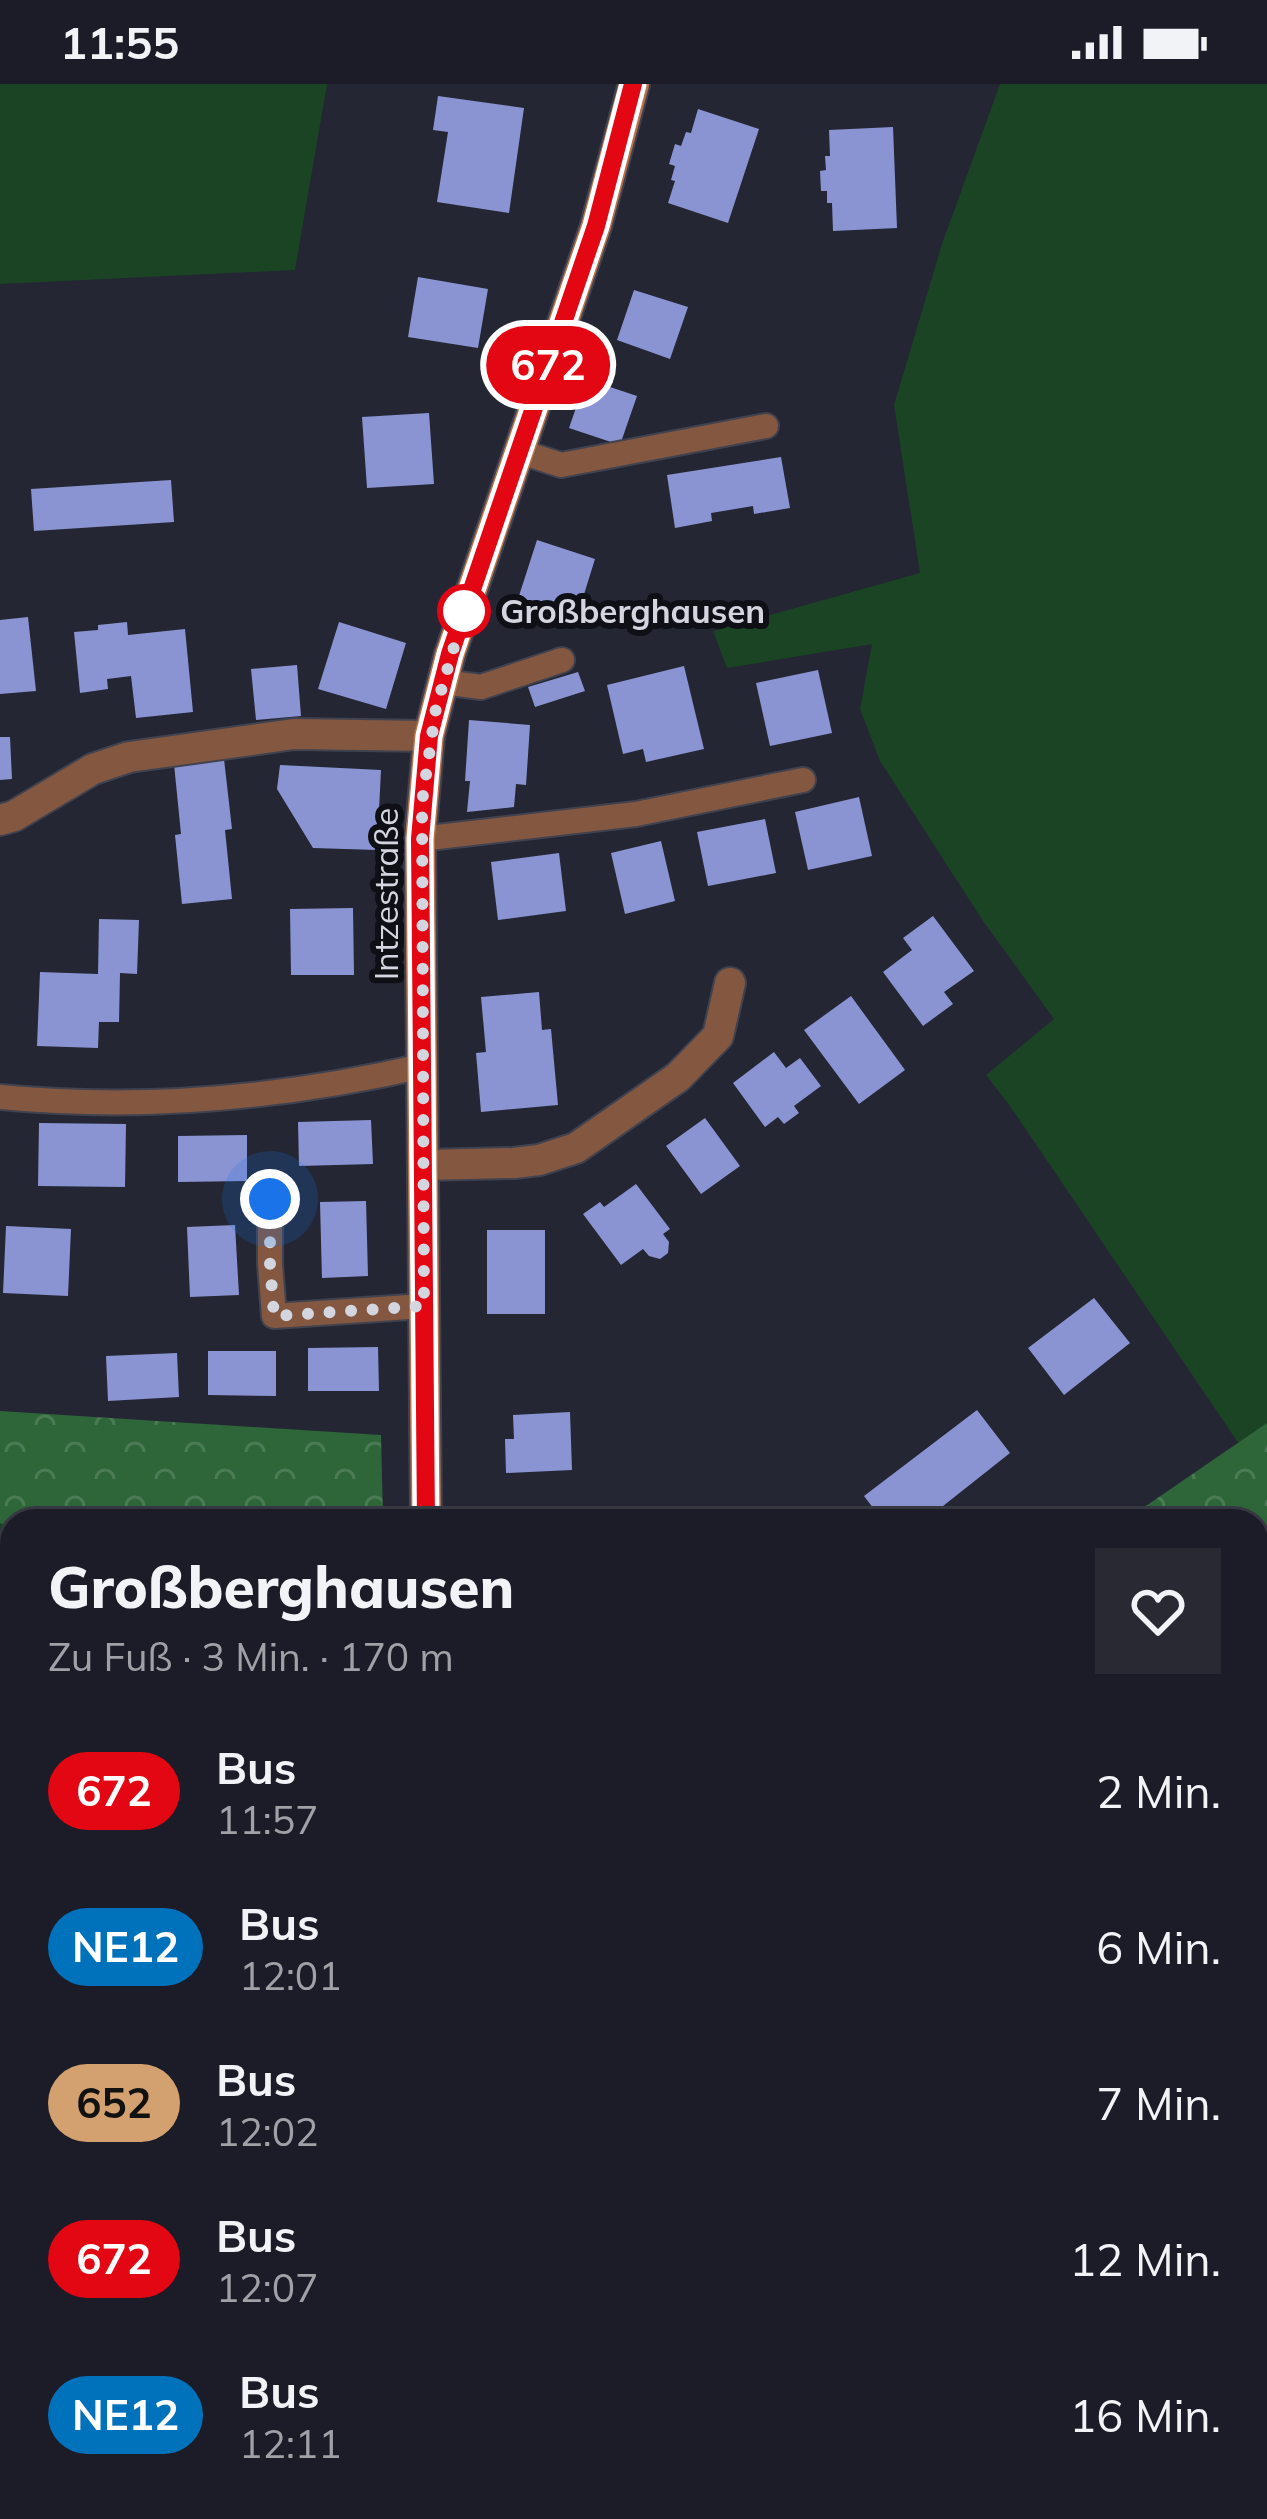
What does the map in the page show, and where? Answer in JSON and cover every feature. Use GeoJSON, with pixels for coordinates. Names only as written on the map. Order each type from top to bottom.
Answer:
{"type":"FeatureCollection","features":[{"type":"Feature","properties":{"kind":"main road","name":"Intzestraße"},"geometry":{"type":"LineString","coordinates":[[426,1509],[420,839],[429,736],[518,451],[596,226],[634,84]]}},
{"type":"Feature","properties":{"kind":"street"},"geometry":{"type":"LineString","coordinates":[[0,820],[93,769],[130,757],[294,734],[429,736]]}},
{"type":"Feature","properties":{"kind":"street"},"geometry":{"type":"LineString","coordinates":[[424,1165],[514,1163],[576,1148],[678,1077],[718,1036],[730,983]]}},
{"type":"Feature","properties":{"kind":"lane"},"geometry":{"type":"LineString","coordinates":[[518,451],[561,465],[766,426]]}},
{"type":"Feature","properties":{"kind":"lane"},"geometry":{"type":"LineString","coordinates":[[443,682],[481,687],[562,660]]}},
{"type":"Feature","properties":{"kind":"lane"},"geometry":{"type":"LineString","coordinates":[[420,839],[636,814],[802,781]]}},
{"type":"Feature","properties":{"kind":"lane"},"geometry":{"type":"LineString","coordinates":[[0,1097],[117,1104],[193,1102],[308,1090],[423,1066]]}},
{"type":"Feature","properties":{"kind":"lane"},"geometry":{"type":"LineString","coordinates":[[270,1199],[274,1316],[424,1306]]}},
{"type":"Feature","properties":{"kind":"green space"},"geometry":{"type":"Polygon","coordinates":[[[0,84],[327,84],[295,270],[0,284],[0,84]]]}},
{"type":"Feature","properties":{"kind":"green space"},"geometry":{"type":"Polygon","coordinates":[[[1000,84],[1267,84],[1267,1423],[1239,1444],[986,1075],[1054,1019],[983,921],[880,761],[860,709],[872,644],[727,668],[713,631],[920,573],[894,405],[942,244],[1000,84]]]}},
{"type":"Feature","properties":{"kind":"green space"},"geometry":{"type":"Polygon","coordinates":[[[0,1411],[381,1435],[383,1509],[0,1509],[0,1411]]]}},
{"type":"Feature","properties":{"kind":"green space"},"geometry":{"type":"Polygon","coordinates":[[[1267,1423],[1267,1509],[1142,1509],[1267,1423]]]}},
{"type":"Feature","properties":{"kind":"building"},"geometry":{"type":"Polygon","coordinates":[[[438,96],[524,108],[509,213],[437,202],[448,132],[433,130],[438,96]]]}},
{"type":"Feature","properties":{"kind":"building"},"geometry":{"type":"Polygon","coordinates":[[[698,109],[759,129],[728,223],[668,203],[675,181],[671,180],[675,166],[669,164],[675,144],[681,146],[686,132],[691,133],[698,109]]]}},
{"type":"Feature","properties":{"kind":"building"},"geometry":{"type":"Polygon","coordinates":[[[893,127],[897,228],[833,231],[832,203],[827,203],[827,191],[821,191],[820,171],[826,170],[825,156],[830,156],[829,130],[893,127]]]}},
{"type":"Feature","properties":{"kind":"building"},"geometry":{"type":"Polygon","coordinates":[[[418,277],[488,289],[478,348],[408,337],[418,277]]]}},
{"type":"Feature","properties":{"kind":"building"},"geometry":{"type":"Polygon","coordinates":[[[634,290],[688,307],[670,359],[617,340],[634,290]]]}},
{"type":"Feature","properties":{"kind":"building"},"geometry":{"type":"Polygon","coordinates":[[[586,379],[637,396],[620,445],[569,428],[586,379]]]}},
{"type":"Feature","properties":{"kind":"building"},"geometry":{"type":"Polygon","coordinates":[[[429,413],[434,484],[367,488],[362,417],[429,413]]]}},
{"type":"Feature","properties":{"kind":"building"},"geometry":{"type":"Polygon","coordinates":[[[781,457],[790,508],[754,514],[753,506],[711,513],[712,521],[675,528],[667,475],[781,457]]]}},
{"type":"Feature","properties":{"kind":"building"},"geometry":{"type":"Polygon","coordinates":[[[171,480],[174,522],[34,531],[31,489],[171,480]]]}},
{"type":"Feature","properties":{"kind":"building"},"geometry":{"type":"Polygon","coordinates":[[[537,540],[595,559],[576,620],[517,602],[537,540]]]}},
{"type":"Feature","properties":{"kind":"building"},"geometry":{"type":"Polygon","coordinates":[[[28,617],[36,691],[0,694],[0,620],[28,617]]]}},
{"type":"Feature","properties":{"kind":"building"},"geometry":{"type":"Polygon","coordinates":[[[127,622],[128,635],[185,629],[193,712],[136,718],[131,676],[107,679],[108,689],[80,693],[74,632],[127,622]]]}},
{"type":"Feature","properties":{"kind":"building"},"geometry":{"type":"Polygon","coordinates":[[[339,622],[406,643],[386,709],[318,689],[339,622]]]}},
{"type":"Feature","properties":{"kind":"building"},"geometry":{"type":"Polygon","coordinates":[[[297,665],[301,716],[256,720],[251,669],[297,665]]]}},
{"type":"Feature","properties":{"kind":"building"},"geometry":{"type":"Polygon","coordinates":[[[684,666],[704,749],[646,762],[643,749],[623,754],[607,685],[684,666]]]}},
{"type":"Feature","properties":{"kind":"building"},"geometry":{"type":"Polygon","coordinates":[[[818,670],[832,733],[770,746],[756,683],[818,670]]]}},
{"type":"Feature","properties":{"kind":"building"},"geometry":{"type":"Polygon","coordinates":[[[578,672],[585,691],[535,707],[528,687],[578,672]]]}},
{"type":"Feature","properties":{"kind":"building"},"geometry":{"type":"Polygon","coordinates":[[[469,720],[530,725],[526,785],[516,784],[514,807],[467,812],[469,720]]]}},
{"type":"Feature","properties":{"kind":"building"},"geometry":{"type":"Polygon","coordinates":[[[0,737],[10,737],[12,779],[0,780],[0,737]]]}},
{"type":"Feature","properties":{"kind":"building"},"geometry":{"type":"Polygon","coordinates":[[[224,759],[232,829],[225,830],[232,899],[182,904],[174,764],[224,759]]]}},
{"type":"Feature","properties":{"kind":"building"},"geometry":{"type":"Polygon","coordinates":[[[280,765],[381,770],[377,850],[313,848],[277,789],[280,765]]]}},
{"type":"Feature","properties":{"kind":"building"},"geometry":{"type":"Polygon","coordinates":[[[859,797],[872,856],[808,870],[795,812],[859,797]]]}},
{"type":"Feature","properties":{"kind":"building"},"geometry":{"type":"Polygon","coordinates":[[[765,819],[776,873],[708,886],[697,832],[765,819]]]}},
{"type":"Feature","properties":{"kind":"building"},"geometry":{"type":"Polygon","coordinates":[[[661,841],[675,901],[625,914],[611,853],[661,841]]]}},
{"type":"Feature","properties":{"kind":"building"},"geometry":{"type":"Polygon","coordinates":[[[559,853],[566,911],[498,920],[491,862],[559,853]]]}},
{"type":"Feature","properties":{"kind":"building"},"geometry":{"type":"Polygon","coordinates":[[[353,908],[354,975],[291,975],[290,909],[353,908]]]}},
{"type":"Feature","properties":{"kind":"building"},"geometry":{"type":"Polygon","coordinates":[[[933,916],[974,971],[944,992],[953,1004],[923,1026],[883,972],[912,950],[903,938],[933,916]]]}},
{"type":"Feature","properties":{"kind":"building"},"geometry":{"type":"Polygon","coordinates":[[[99,919],[139,920],[137,974],[120,973],[119,1022],[99,1022],[98,1048],[37,1046],[40,972],[98,974],[99,919]]]}},
{"type":"Feature","properties":{"kind":"building"},"geometry":{"type":"Polygon","coordinates":[[[539,992],[542,1030],[551,1029],[558,1105],[481,1112],[476,1053],[486,1052],[481,997],[539,992]]]}},
{"type":"Feature","properties":{"kind":"building"},"geometry":{"type":"Polygon","coordinates":[[[851,996],[905,1070],[859,1104],[804,1030],[851,996]]]}},
{"type":"Feature","properties":{"kind":"building"},"geometry":{"type":"Polygon","coordinates":[[[774,1052],[786,1068],[800,1058],[821,1086],[794,1106],[799,1113],[784,1124],[778,1117],[765,1127],[733,1083],[774,1052]]]}},
{"type":"Feature","properties":{"kind":"building"},"geometry":{"type":"Polygon","coordinates":[[[705,1118],[740,1166],[701,1194],[666,1146],[705,1118]]]}},
{"type":"Feature","properties":{"kind":"building"},"geometry":{"type":"Polygon","coordinates":[[[371,1120],[373,1164],[299,1166],[298,1122],[371,1120]]]}},
{"type":"Feature","properties":{"kind":"building"},"geometry":{"type":"Polygon","coordinates":[[[39,1123],[126,1124],[125,1187],[38,1186],[39,1123]]]}},
{"type":"Feature","properties":{"kind":"building"},"geometry":{"type":"Polygon","coordinates":[[[247,1135],[247,1181],[178,1182],[178,1136],[247,1135]]]}},
{"type":"Feature","properties":{"kind":"building"},"geometry":{"type":"Polygon","coordinates":[[[636,1184],[670,1229],[663,1234],[669,1242],[668,1253],[660,1259],[643,1249],[621,1265],[583,1214],[600,1202],[604,1207],[636,1184]]]}},
{"type":"Feature","properties":{"kind":"building"},"geometry":{"type":"Polygon","coordinates":[[[366,1201],[368,1276],[322,1278],[320,1202],[366,1201]]]}},
{"type":"Feature","properties":{"kind":"building"},"geometry":{"type":"Polygon","coordinates":[[[235,1225],[239,1295],[190,1297],[187,1227],[235,1225]]]}},
{"type":"Feature","properties":{"kind":"building"},"geometry":{"type":"Polygon","coordinates":[[[6,1226],[71,1229],[68,1296],[3,1293],[6,1226]]]}},
{"type":"Feature","properties":{"kind":"building"},"geometry":{"type":"Polygon","coordinates":[[[487,1230],[545,1230],[545,1314],[487,1314],[487,1230]]]}},
{"type":"Feature","properties":{"kind":"building"},"geometry":{"type":"Polygon","coordinates":[[[1094,1298],[1130,1343],[1064,1395],[1028,1348],[1094,1298]]]}},
{"type":"Feature","properties":{"kind":"building"},"geometry":{"type":"Polygon","coordinates":[[[378,1347],[379,1391],[308,1391],[308,1348],[378,1347]]]}},
{"type":"Feature","properties":{"kind":"building"},"geometry":{"type":"Polygon","coordinates":[[[208,1351],[276,1351],[276,1396],[208,1395],[208,1351]]]}},
{"type":"Feature","properties":{"kind":"building"},"geometry":{"type":"Polygon","coordinates":[[[177,1353],[179,1397],[108,1401],[106,1356],[177,1353]]]}},
{"type":"Feature","properties":{"kind":"building"},"geometry":{"type":"Polygon","coordinates":[[[977,1410],[1010,1453],[939,1509],[874,1509],[864,1496],[977,1410]]]}},
{"type":"Feature","properties":{"kind":"building"},"geometry":{"type":"Polygon","coordinates":[[[570,1412],[572,1470],[506,1473],[505,1439],[514,1439],[513,1415],[570,1412]]]}},
{"type":"Feature","properties":{"kind":"bus line","name":"672"},"geometry":{"type":"LineString","coordinates":[[426,1509],[420,839],[429,736],[450,654],[596,226],[633,84]]}},
{"type":"Feature","properties":{"kind":"place","name":"Großberghausen"},"geometry":{"type":"Point","coordinates":[464,611]}},
{"type":"Feature","properties":{"kind":"route"},"geometry":{"type":"LineString","coordinates":[[270,1199],[274,1316],[424,1306],[422,802],[429,736],[466,606],[464,611]]}}]}
